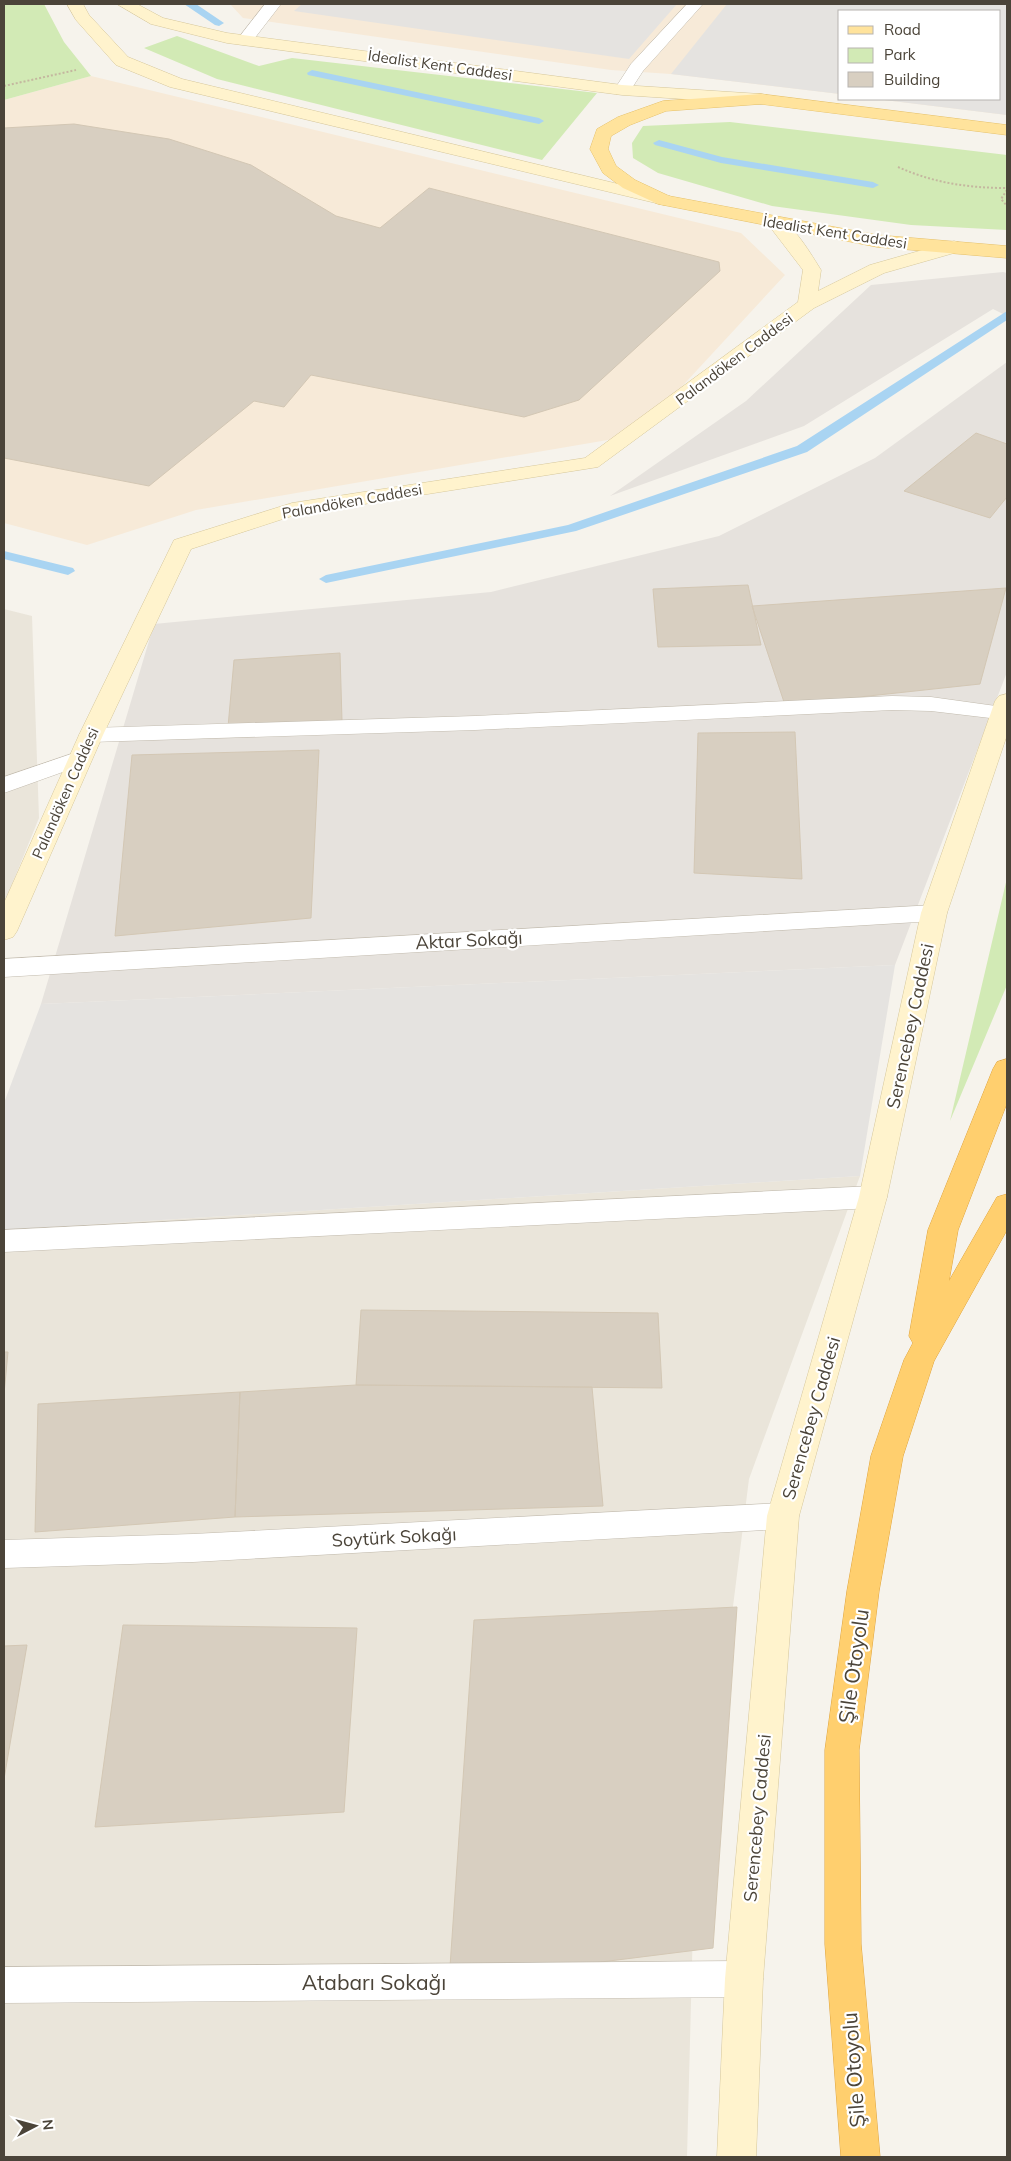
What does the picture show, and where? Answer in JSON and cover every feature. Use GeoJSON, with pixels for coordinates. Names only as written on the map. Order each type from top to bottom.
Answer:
{"type":"FeatureCollection","features":[{"type":"Feature","properties":{"kind":"highway"},"geometry":{"type":"LineString","coordinates":[[919,1360],[943,1230],[1007,1069]]}},
{"type":"Feature","properties":{"kind":"highway","name":"Şile Otoyolu"},"geometry":{"type":"LineString","coordinates":[[860,2157],[844,1944],[842,1750],[863,1592],[887,1456],[919,1360],[1007,1204]]}},
{"type":"Feature","properties":{"kind":"main road","name":"İdealist Kent Caddesi"},"geometry":{"type":"LineString","coordinates":[[1007,130],[761,99],[663,106],[624,121],[604,133],[598,149],[609,169],[629,184],[664,200],[877,241],[1007,252]]}},
{"type":"Feature","properties":{"kind":"street","name":"İdealist Kent Caddesi"},"geometry":{"type":"LineString","coordinates":[[75,4],[82,17],[121,60],[176,83],[664,200]]}},
{"type":"Feature","properties":{"kind":"street","name":"İdealist Kent Caddesi"},"geometry":{"type":"LineString","coordinates":[[126,4],[157,21],[245,40],[622,90],[761,99]]}},
{"type":"Feature","properties":{"kind":"street"},"geometry":{"type":"LineString","coordinates":[[245,40],[273,4]]}},
{"type":"Feature","properties":{"kind":"street"},"geometry":{"type":"LineString","coordinates":[[622,90],[637,68],[695,4]]}},
{"type":"Feature","properties":{"kind":"street"},"geometry":{"type":"LineString","coordinates":[[776,223],[795,245],[812,270],[807,304]]}},
{"type":"Feature","properties":{"kind":"street","name":"Palandöken Caddesi"},"geometry":{"type":"LineString","coordinates":[[4,931],[80,758],[182,544],[292,508],[592,463],[807,304],[877,269],[954,247]]}},
{"type":"Feature","properties":{"kind":"street"},"geometry":{"type":"LineString","coordinates":[[91,735],[475,723],[892,703],[1005,708]]}},
{"type":"Feature","properties":{"kind":"street","name":"Serencebey Caddesi"},"geometry":{"type":"LineString","coordinates":[[736,2157],[744,1979],[783,1516],[873,1197],[934,913],[1005,708]]}},
{"type":"Feature","properties":{"kind":"street"},"geometry":{"type":"LineString","coordinates":[[4,784],[80,758]]}},
{"type":"Feature","properties":{"kind":"street","name":"Aktar Sokağı"},"geometry":{"type":"LineString","coordinates":[[4,968],[934,913]]}},
{"type":"Feature","properties":{"kind":"street"},"geometry":{"type":"LineString","coordinates":[[4,1242],[873,1197]]}},
{"type":"Feature","properties":{"kind":"street","name":"Soytürk Sokağı"},"geometry":{"type":"LineString","coordinates":[[4,1554],[192,1548],[783,1516]]}},
{"type":"Feature","properties":{"kind":"street","name":"Atabarı Sokağı"},"geometry":{"type":"LineString","coordinates":[[4,1985],[744,1979]]}},
{"type":"Feature","properties":{"kind":"path"},"geometry":{"type":"LineString","coordinates":[[4,86],[121,60]]}},
{"type":"Feature","properties":{"kind":"path"},"geometry":{"type":"LineString","coordinates":[[898,167],[924,180],[962,188],[1007,189]]}},
{"type":"Feature","properties":{"kind":"path"},"geometry":{"type":"LineString","coordinates":[[1007,189],[1001,199],[1007,206]]}},
{"type":"Feature","properties":{"kind":"shaded area"},"geometry":{"type":"Polygon","coordinates":[[[230,4],[1007,4],[1007,115],[884,100],[1001,100],[1001,10],[838,10],[838,94],[671,74],[611,70],[243,18],[230,4]]]}},
{"type":"Feature","properties":{"kind":"shaded area"},"geometry":{"type":"Polygon","coordinates":[[[302,4],[677,4],[629,59],[294,11],[302,4]]]}},
{"type":"Feature","properties":{"kind":"shaded area"},"geometry":{"type":"Polygon","coordinates":[[[727,4],[1007,4],[1007,115],[884,100],[1001,100],[1001,10],[838,10],[838,94],[671,74],[727,4]]]}},
{"type":"Feature","properties":{"kind":"shaded area"},"geometry":{"type":"Polygon","coordinates":[[[91,76],[741,233],[785,275],[637,435],[196,510],[87,545],[4,523],[4,100],[91,76]]]}},
{"type":"Feature","properties":{"kind":"shaded area"},"geometry":{"type":"Polygon","coordinates":[[[1007,273],[1007,316],[993,309],[804,426],[610,496],[746,401],[871,285],[1007,273]]]}},
{"type":"Feature","properties":{"kind":"shaded area"},"geometry":{"type":"Polygon","coordinates":[[[1007,362],[1007,672],[895,965],[41,1004],[154,624],[491,592],[719,536],[875,458],[1007,362]]]}},
{"type":"Feature","properties":{"kind":"shaded area"},"geometry":{"type":"Polygon","coordinates":[[[4,609],[32,616],[39,818],[4,904],[4,609]]]}},
{"type":"Feature","properties":{"kind":"shaded area"},"geometry":{"type":"Polygon","coordinates":[[[895,965],[860,1176],[4,1230],[4,1103],[41,1004],[895,965]]]}},
{"type":"Feature","properties":{"kind":"shaded area"},"geometry":{"type":"Polygon","coordinates":[[[860,1176],[749,1479],[693,1925],[687,2157],[4,2157],[4,1230],[860,1176]]]}},
{"type":"Feature","properties":{"kind":"green space"},"geometry":{"type":"Polygon","coordinates":[[[4,4],[44,4],[64,42],[91,76],[4,100],[4,4]]]}},
{"type":"Feature","properties":{"kind":"green space"},"geometry":{"type":"Polygon","coordinates":[[[177,36],[259,66],[292,58],[597,93],[542,160],[217,79],[144,48],[177,36]]]}},
{"type":"Feature","properties":{"kind":"green space"},"geometry":{"type":"Polygon","coordinates":[[[730,122],[1007,155],[1007,230],[911,225],[772,206],[658,173],[633,158],[632,143],[643,126],[730,122]]]}},
{"type":"Feature","properties":{"kind":"green space"},"geometry":{"type":"Polygon","coordinates":[[[1007,878],[1007,985],[950,1121],[1007,878]]]}},
{"type":"Feature","properties":{"kind":"building"},"geometry":{"type":"Polygon","coordinates":[[[74,124],[169,139],[251,165],[336,216],[380,228],[429,188],[719,262],[720,271],[579,400],[524,417],[311,375],[284,407],[254,401],[149,486],[4,458],[4,128],[74,124]]]}},
{"type":"Feature","properties":{"kind":"building"},"geometry":{"type":"Polygon","coordinates":[[[976,433],[1007,444],[1007,497],[990,518],[904,491],[976,433]]]}},
{"type":"Feature","properties":{"kind":"building"},"geometry":{"type":"Polygon","coordinates":[[[748,585],[761,645],[658,647],[653,589],[748,585]]]}},
{"type":"Feature","properties":{"kind":"building"},"geometry":{"type":"Polygon","coordinates":[[[1006,588],[980,684],[785,705],[752,606],[1006,588]]]}},
{"type":"Feature","properties":{"kind":"building"},"geometry":{"type":"Polygon","coordinates":[[[340,653],[342,721],[228,727],[234,660],[340,653]]]}},
{"type":"Feature","properties":{"kind":"building"},"geometry":{"type":"Polygon","coordinates":[[[795,732],[802,879],[694,873],[698,733],[795,732]]]}},
{"type":"Feature","properties":{"kind":"building"},"geometry":{"type":"Polygon","coordinates":[[[319,750],[311,918],[115,936],[132,755],[319,750]]]}},
{"type":"Feature","properties":{"kind":"building"},"geometry":{"type":"Polygon","coordinates":[[[361,1310],[658,1313],[662,1388],[356,1385],[361,1310]]]}},
{"type":"Feature","properties":{"kind":"building"},"geometry":{"type":"Polygon","coordinates":[[[4,1352],[8,1352],[4,1394],[4,1352]]]}},
{"type":"Feature","properties":{"kind":"building"},"geometry":{"type":"Polygon","coordinates":[[[356,1385],[592,1387],[603,1506],[235,1517],[240,1392],[356,1385]]]}},
{"type":"Feature","properties":{"kind":"building"},"geometry":{"type":"Polygon","coordinates":[[[240,1392],[235,1517],[35,1532],[38,1404],[240,1392]]]}},
{"type":"Feature","properties":{"kind":"building"},"geometry":{"type":"Polygon","coordinates":[[[737,1607],[713,1948],[449,1981],[474,1620],[737,1607]]]}},
{"type":"Feature","properties":{"kind":"building"},"geometry":{"type":"Polygon","coordinates":[[[123,1625],[357,1628],[344,1812],[95,1827],[123,1625]]]}},
{"type":"Feature","properties":{"kind":"building"},"geometry":{"type":"Polygon","coordinates":[[[27,1645],[4,1779],[4,1646],[27,1645]]]}},
{"type":"Feature","properties":{"kind":"waterway"},"geometry":{"type":"LineString","coordinates":[[189,4],[219,23]]}},
{"type":"Feature","properties":{"kind":"waterway"},"geometry":{"type":"LineString","coordinates":[[312,73],[539,121]]}},
{"type":"Feature","properties":{"kind":"waterway"},"geometry":{"type":"LineString","coordinates":[[659,143],[721,160],[873,185]]}},
{"type":"Feature","properties":{"kind":"waterway"},"geometry":{"type":"LineString","coordinates":[[326,579],[571,528],[802,449],[1007,315]]}},
{"type":"Feature","properties":{"kind":"waterway"},"geometry":{"type":"LineString","coordinates":[[4,555],[68,571]]}}]}
